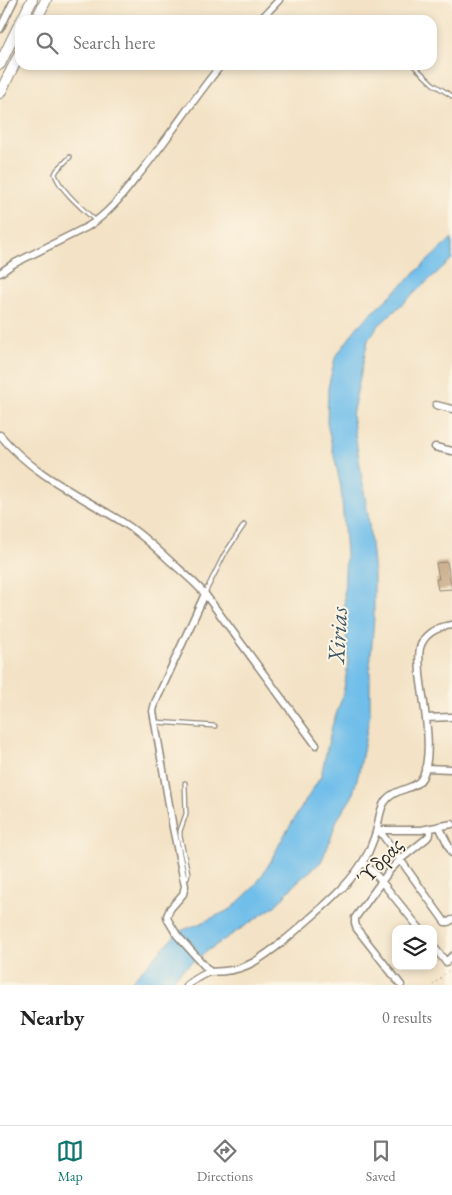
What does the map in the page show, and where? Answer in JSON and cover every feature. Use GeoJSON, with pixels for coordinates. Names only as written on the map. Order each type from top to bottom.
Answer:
{"type":"FeatureCollection","features":[{"type":"Feature","properties":{"kind":"main road"},"geometry":{"type":"LineString","coordinates":[[24,15],[32,0]]}},
{"type":"Feature","properties":{"kind":"main road"},"geometry":{"type":"LineString","coordinates":[[38,15],[46,0]]}},
{"type":"Feature","properties":{"kind":"main road"},"geometry":{"type":"LineString","coordinates":[[0,64],[15,34]]}},
{"type":"Feature","properties":{"kind":"main road"},"geometry":{"type":"LineString","coordinates":[[0,92],[15,62]]}},
{"type":"Feature","properties":{"kind":"street"},"geometry":{"type":"LineString","coordinates":[[0,28],[14,0]]}},
{"type":"Feature","properties":{"kind":"street"},"geometry":{"type":"LineString","coordinates":[[265,15],[279,0]]}},
{"type":"Feature","properties":{"kind":"street"},"geometry":{"type":"LineString","coordinates":[[0,273],[13,264],[68,238],[96,222],[108,212],[147,165],[217,70]]}},
{"type":"Feature","properties":{"kind":"street"},"geometry":{"type":"LineString","coordinates":[[436,405],[452,409]]}},
{"type":"Feature","properties":{"kind":"street"},"geometry":{"type":"LineString","coordinates":[[0,435],[6,443],[42,474],[142,535],[196,584],[316,745]]}},
{"type":"Feature","properties":{"kind":"street"},"geometry":{"type":"LineString","coordinates":[[435,446],[452,451]]}},
{"type":"Feature","properties":{"kind":"street"},"geometry":{"type":"LineString","coordinates":[[205,594],[153,711],[185,889],[168,913],[169,923],[210,972]]}},
{"type":"Feature","properties":{"kind":"street"},"geometry":{"type":"LineString","coordinates":[[187,985],[210,972],[241,968],[257,960],[331,900],[350,880],[370,849],[378,829],[381,809],[387,799],[419,782],[423,777],[427,744],[426,718],[419,664],[420,647],[424,639],[432,632],[442,627],[452,626]]}},
{"type":"Feature","properties":{"kind":"street"},"geometry":{"type":"LineString","coordinates":[[426,718],[452,717]]}},
{"type":"Feature","properties":{"kind":"street"},"geometry":{"type":"LineString","coordinates":[[425,768],[452,769]]}},
{"type":"Feature","properties":{"kind":"street"},"geometry":{"type":"LineString","coordinates":[[378,829],[412,831],[452,824]]}},
{"type":"Feature","properties":{"kind":"street"},"geometry":{"type":"LineString","coordinates":[[439,826],[452,853]]}},
{"type":"Feature","properties":{"kind":"street","name":"Ύδρας"},"geometry":{"type":"LineString","coordinates":[[402,985],[359,930],[355,923],[355,918],[381,881],[401,859],[427,838],[430,834],[430,828]]}},
{"type":"Feature","properties":{"kind":"street"},"geometry":{"type":"LineString","coordinates":[[378,829],[445,922],[452,920]]}},
{"type":"Feature","properties":{"kind":"street"},"geometry":{"type":"LineString","coordinates":[[443,835],[452,839]]}},
{"type":"Feature","properties":{"kind":"street"},"geometry":{"type":"LineString","coordinates":[[362,862],[381,881],[417,925]]}},
{"type":"Feature","properties":{"kind":"street"},"geometry":{"type":"LineString","coordinates":[[437,951],[446,962],[452,956]]}},
{"type":"Feature","properties":{"kind":"lane"},"geometry":{"type":"LineString","coordinates":[[418,70],[433,84],[452,96]]}},
{"type":"Feature","properties":{"kind":"lane"},"geometry":{"type":"LineString","coordinates":[[70,158],[57,170],[55,174],[57,181],[96,222]]}},
{"type":"Feature","properties":{"kind":"lane"},"geometry":{"type":"LineString","coordinates":[[205,594],[224,555],[244,525]]}},
{"type":"Feature","properties":{"kind":"lane"},"geometry":{"type":"LineString","coordinates":[[154,722],[215,726]]}},
{"type":"Feature","properties":{"kind":"lane"},"geometry":{"type":"LineString","coordinates":[[184,880],[187,878],[188,873],[180,831],[186,814],[185,783]]}},
{"type":"Feature","properties":{"kind":"path"},"geometry":{"type":"LineString","coordinates":[[433,985],[451,968]]}},
{"type":"Feature","properties":{"kind":"water"},"geometry":{"type":"Polygon","coordinates":[[[452,238],[452,259],[379,325],[368,340],[352,415],[368,515],[374,574],[374,618],[370,667],[370,714],[359,772],[352,797],[337,820],[321,862],[297,882],[275,906],[207,951],[182,970],[168,985],[128,985],[178,932],[231,909],[255,886],[321,776],[332,726],[343,695],[348,664],[344,592],[346,554],[341,488],[327,423],[328,388],[335,358],[357,327],[452,238]]]}},
{"type":"Feature","properties":{"kind":"building"},"geometry":{"type":"Polygon","coordinates":[[[447,562],[452,589],[438,590],[436,579],[439,579],[436,563],[447,562]]]}},
{"type":"Feature","properties":{"kind":"water label","name":"Xirias"},"geometry":{"type":"Point","coordinates":[337,635]}}]}
